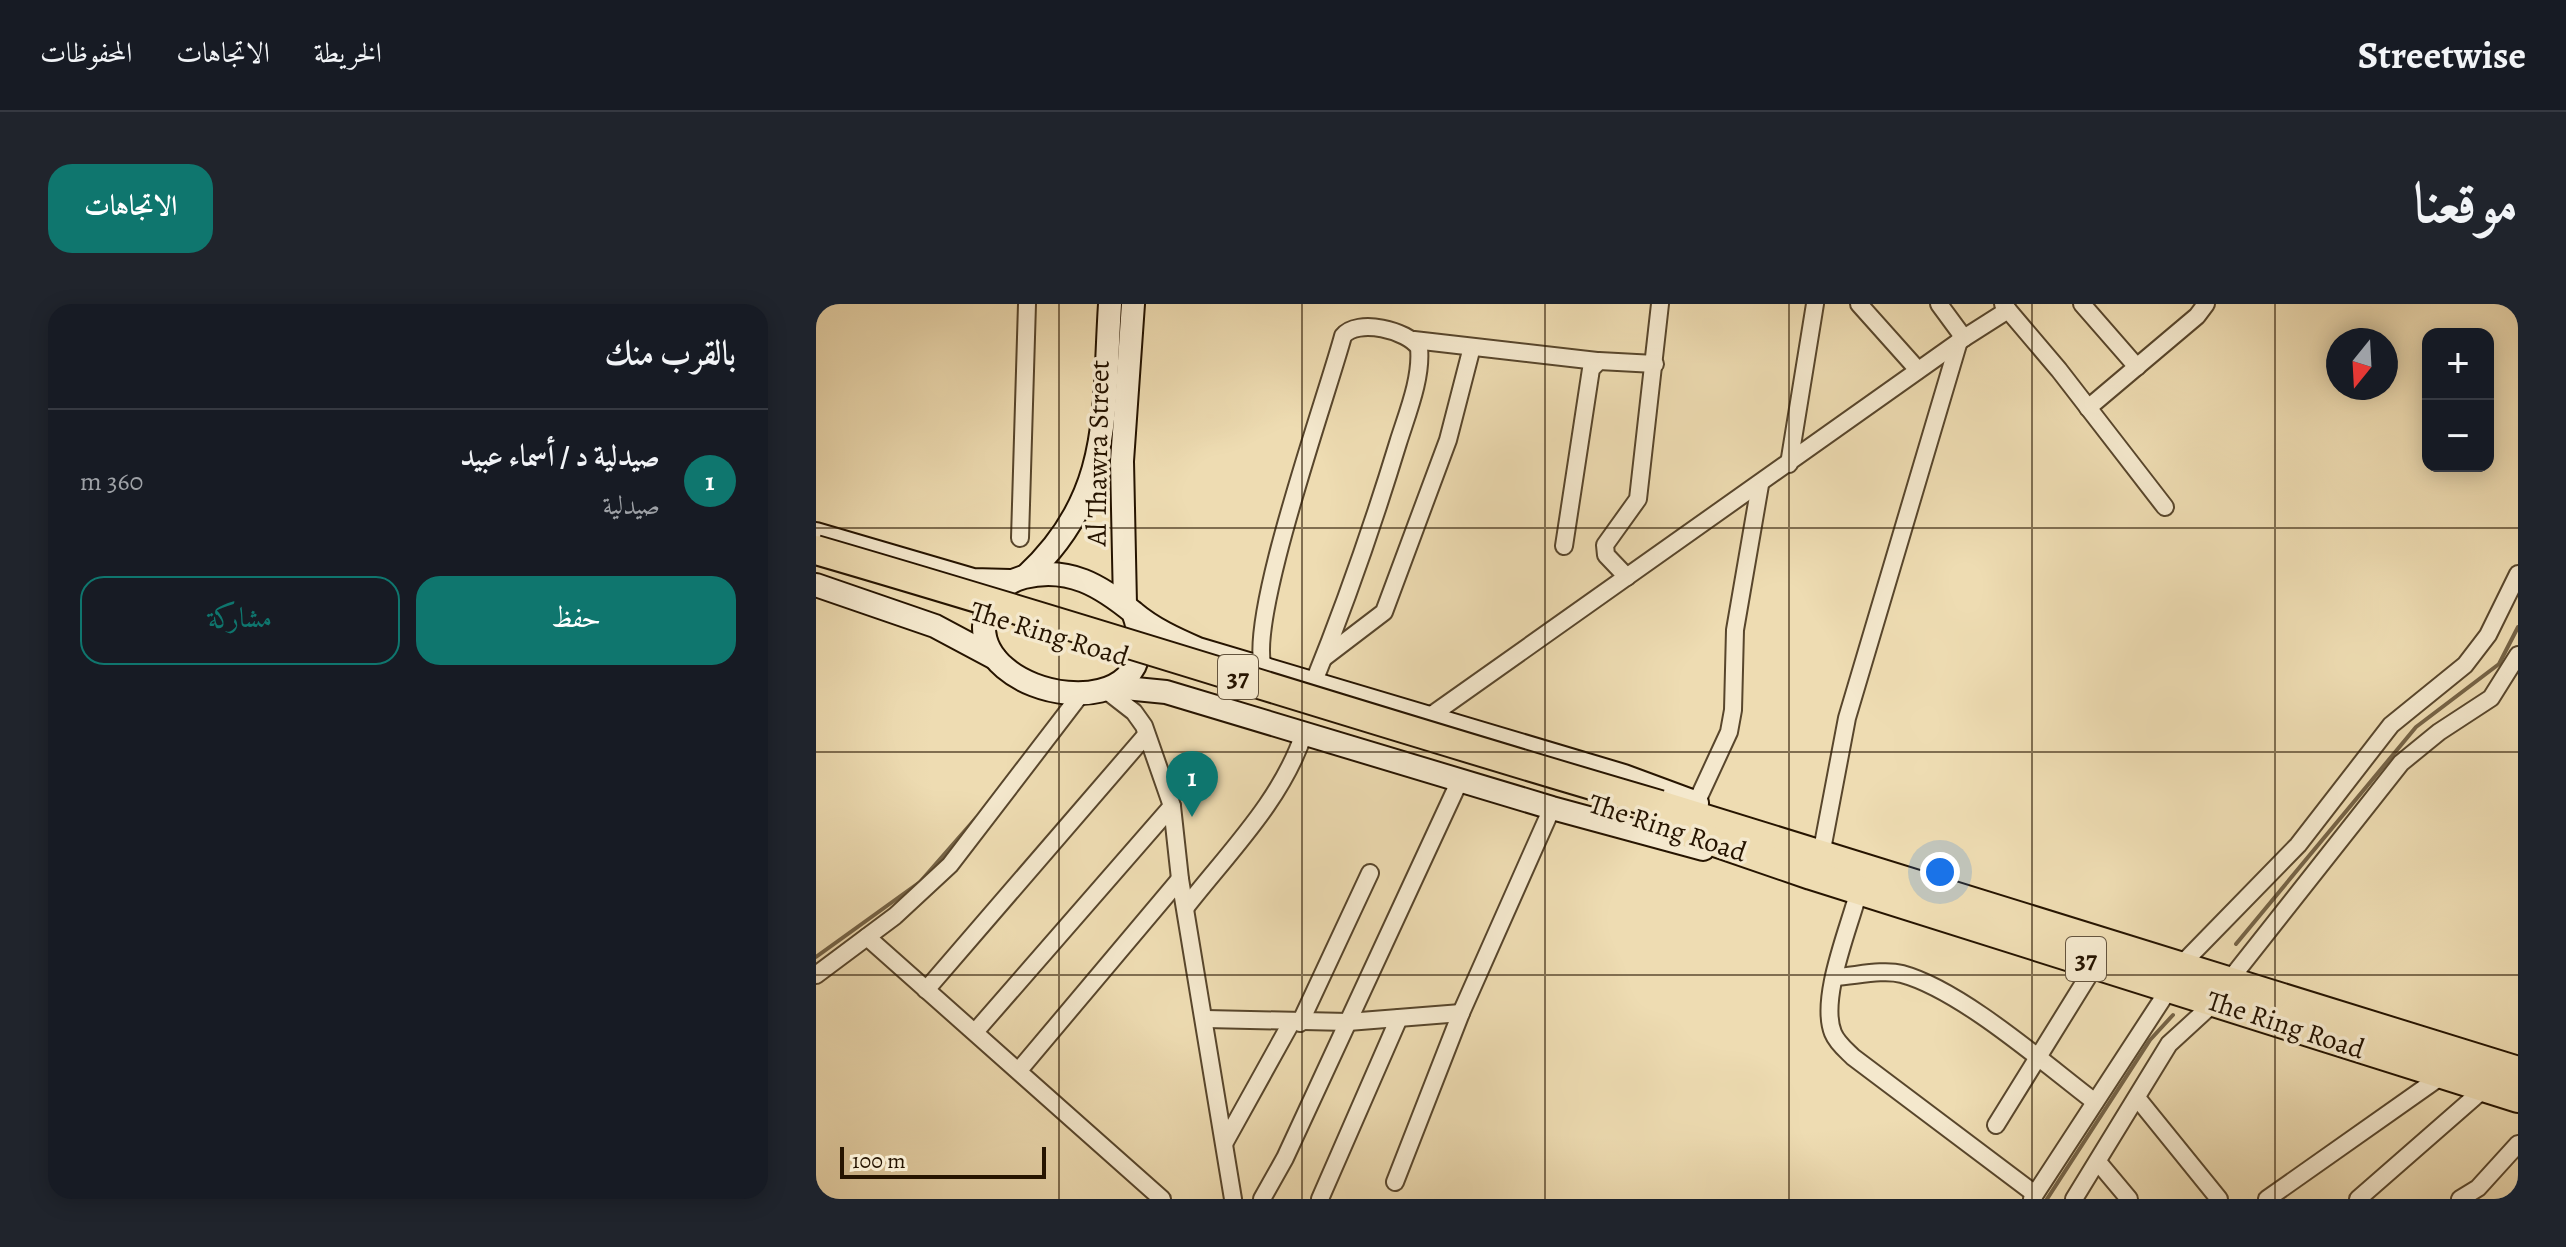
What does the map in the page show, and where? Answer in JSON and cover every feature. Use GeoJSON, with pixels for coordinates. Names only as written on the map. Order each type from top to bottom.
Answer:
{"type":"FeatureCollection","features":[{"type":"Feature","properties":{"kind":"highway","name":"The Ring Road"},"geometry":{"type":"LineString","coordinates":[[816,550],[1060,621],[1465,748],[1740,840],[1859,890],[2097,962],[2175,976]]}},
{"type":"Feature","properties":{"kind":"highway","name":"The Ring Road"},"geometry":{"type":"LineString","coordinates":[[816,566],[1055,633],[1657,813],[1694,808],[1740,840],[1821,855],[2222,992],[2443,1075],[2518,1098]]}},
{"type":"Feature","properties":{"kind":"highway","name":"The Ring Road"},"geometry":{"type":"LineString","coordinates":[[2222,992],[2518,1071]]}},
{"type":"Feature","properties":{"kind":"street"},"geometry":{"type":"LineString","coordinates":[[1020,538],[1027,304]]}},
{"type":"Feature","properties":{"kind":"street","name":"Al Thawra Street"},"geometry":{"type":"LineString","coordinates":[[1018,579],[1059,543],[1083,505],[1092,483],[1099,456],[1110,304]]}},
{"type":"Feature","properties":{"kind":"street","name":"Al Thawra Street"},"geometry":{"type":"LineString","coordinates":[[1129,608],[1122,461],[1133,304]]}},
{"type":"Feature","properties":{"kind":"street"},"geometry":{"type":"LineString","coordinates":[[1627,577],[1606,555],[1605,545],[1638,499],[1660,304]]}},
{"type":"Feature","properties":{"kind":"street"},"geometry":{"type":"LineString","coordinates":[[1789,464],[1815,304]]}},
{"type":"Feature","properties":{"kind":"street"},"geometry":{"type":"LineString","coordinates":[[1859,304],[1918,370]]}},
{"type":"Feature","properties":{"kind":"street"},"geometry":{"type":"LineString","coordinates":[[1821,855],[1847,718],[1961,339],[1939,304]]}},
{"type":"Feature","properties":{"kind":"street"},"geometry":{"type":"LineString","coordinates":[[2082,304],[2137,367]]}},
{"type":"Feature","properties":{"kind":"street"},"geometry":{"type":"LineString","coordinates":[[2088,408],[2197,316],[2206,304]]}},
{"type":"Feature","properties":{"kind":"street"},"geometry":{"type":"LineString","coordinates":[[1426,719],[1760,485],[2005,307],[2165,507]]}},
{"type":"Feature","properties":{"kind":"street"},"geometry":{"type":"LineString","coordinates":[[1264,670],[1259,653],[1266,607],[1294,494],[1343,336],[1349,329],[1358,327],[1414,340],[1472,347],[1655,364]]}},
{"type":"Feature","properties":{"kind":"street"},"geometry":{"type":"LineString","coordinates":[[1313,684],[1373,525],[1407,415],[1420,359],[1414,340]]}},
{"type":"Feature","properties":{"kind":"street"},"geometry":{"type":"LineString","coordinates":[[1324,658],[1384,612],[1448,440],[1472,347]]}},
{"type":"Feature","properties":{"kind":"street"},"geometry":{"type":"LineString","coordinates":[[1564,546],[1591,369],[1597,361]]}},
{"type":"Feature","properties":{"kind":"street"},"geometry":{"type":"LineString","coordinates":[[816,534],[973,580],[1060,574],[1076,577],[1108,590],[1129,608],[1198,649],[1624,776],[1694,808],[1721,752],[1733,710],[1735,630],[1760,485]]}},
{"type":"Feature","properties":{"kind":"street"},"geometry":{"type":"LineString","coordinates":[[1859,890],[1835,977],[1829,1012],[1832,1031],[1840,1045],[2034,1197],[2175,976],[2298,845],[2391,725],[2465,665],[2488,635],[2518,574]]}},
{"type":"Feature","properties":{"kind":"street"},"geometry":{"type":"LineString","coordinates":[[995,658],[988,645],[985,616],[990,602],[1018,579]]}},
{"type":"Feature","properties":{"kind":"street"},"geometry":{"type":"LineString","coordinates":[[816,585],[935,626],[995,658],[1034,685],[1081,694],[1111,689],[1166,692],[1685,846],[1740,840]]}},
{"type":"Feature","properties":{"kind":"street"},"geometry":{"type":"LineString","coordinates":[[1111,689],[1125,678],[1138,653],[1139,640],[1129,608]]}},
{"type":"Feature","properties":{"kind":"street"},"geometry":{"type":"LineString","coordinates":[[2074,1199],[2169,1044],[2222,992],[2401,763],[2439,732],[2491,698],[2518,655]]}},
{"type":"Feature","properties":{"kind":"street"},"geometry":{"type":"LineString","coordinates":[[1111,689],[1134,712],[1146,735],[1172,806],[1180,879],[1206,1019],[1233,1199]]}},
{"type":"Feature","properties":{"kind":"street"},"geometry":{"type":"LineString","coordinates":[[816,975],[920,895],[950,865],[1081,694]]}},
{"type":"Feature","properties":{"kind":"street"},"geometry":{"type":"LineString","coordinates":[[1186,907],[1276,794],[1290,771],[1304,733]]}},
{"type":"Feature","properties":{"kind":"street"},"geometry":{"type":"LineString","coordinates":[[926,990],[1146,735]]}},
{"type":"Feature","properties":{"kind":"street"},"geometry":{"type":"LineString","coordinates":[[1262,1199],[1285,1158],[1460,780]]}},
{"type":"Feature","properties":{"kind":"street"},"geometry":{"type":"LineString","coordinates":[[975,1032],[1172,806]]}},
{"type":"Feature","properties":{"kind":"street"},"geometry":{"type":"LineString","coordinates":[[1395,1182],[1461,1013],[1552,808]]}},
{"type":"Feature","properties":{"kind":"street"},"geometry":{"type":"LineString","coordinates":[[1225,1142],[1296,1023],[1370,873]]}},
{"type":"Feature","properties":{"kind":"street"},"geometry":{"type":"LineString","coordinates":[[1020,1069],[1180,879]]}},
{"type":"Feature","properties":{"kind":"street"},"geometry":{"type":"LineString","coordinates":[[867,937],[1020,1069],[1157,1197]]}},
{"type":"Feature","properties":{"kind":"street"},"geometry":{"type":"LineString","coordinates":[[1996,1125],[2097,962]]}},
{"type":"Feature","properties":{"kind":"street"},"geometry":{"type":"LineString","coordinates":[[1835,977],[1898,973],[1921,981],[1996,1026],[2095,1102]]}},
{"type":"Feature","properties":{"kind":"street"},"geometry":{"type":"LineString","coordinates":[[1206,1019],[1348,1022],[1461,1013]]}},
{"type":"Feature","properties":{"kind":"street"},"geometry":{"type":"LineString","coordinates":[[1320,1199],[1399,1018]]}},
{"type":"Feature","properties":{"kind":"street"},"geometry":{"type":"LineString","coordinates":[[2267,1199],[2443,1075]]}},
{"type":"Feature","properties":{"kind":"street"},"geometry":{"type":"LineString","coordinates":[[2358,1199],[2485,1088]]}},
{"type":"Feature","properties":{"kind":"street"},"geometry":{"type":"LineString","coordinates":[[2138,1099],[2219,1199]]}},
{"type":"Feature","properties":{"kind":"street"},"geometry":{"type":"LineString","coordinates":[[2460,1199],[2478,1188],[2518,1144]]}},
{"type":"Feature","properties":{"kind":"street"},"geometry":{"type":"LineString","coordinates":[[2098,1162],[2129,1199]]}},
{"type":"Feature","properties":{"kind":"waterway"},"geometry":{"type":"LineString","coordinates":[[2236,944],[2416,727],[2499,664],[2518,627]]}},
{"type":"Feature","properties":{"kind":"waterway"},"geometry":{"type":"LineString","coordinates":[[816,957],[920,882],[976,818]]}},
{"type":"Feature","properties":{"kind":"waterway"},"geometry":{"type":"LineString","coordinates":[[2047,1199],[2150,1040],[2173,1015]]}},
{"type":"Feature","properties":{"kind":"place","name":"صيدلية د / أسماء عبيد"},"geometry":{"type":"Point","coordinates":[1192,817]}}]}
